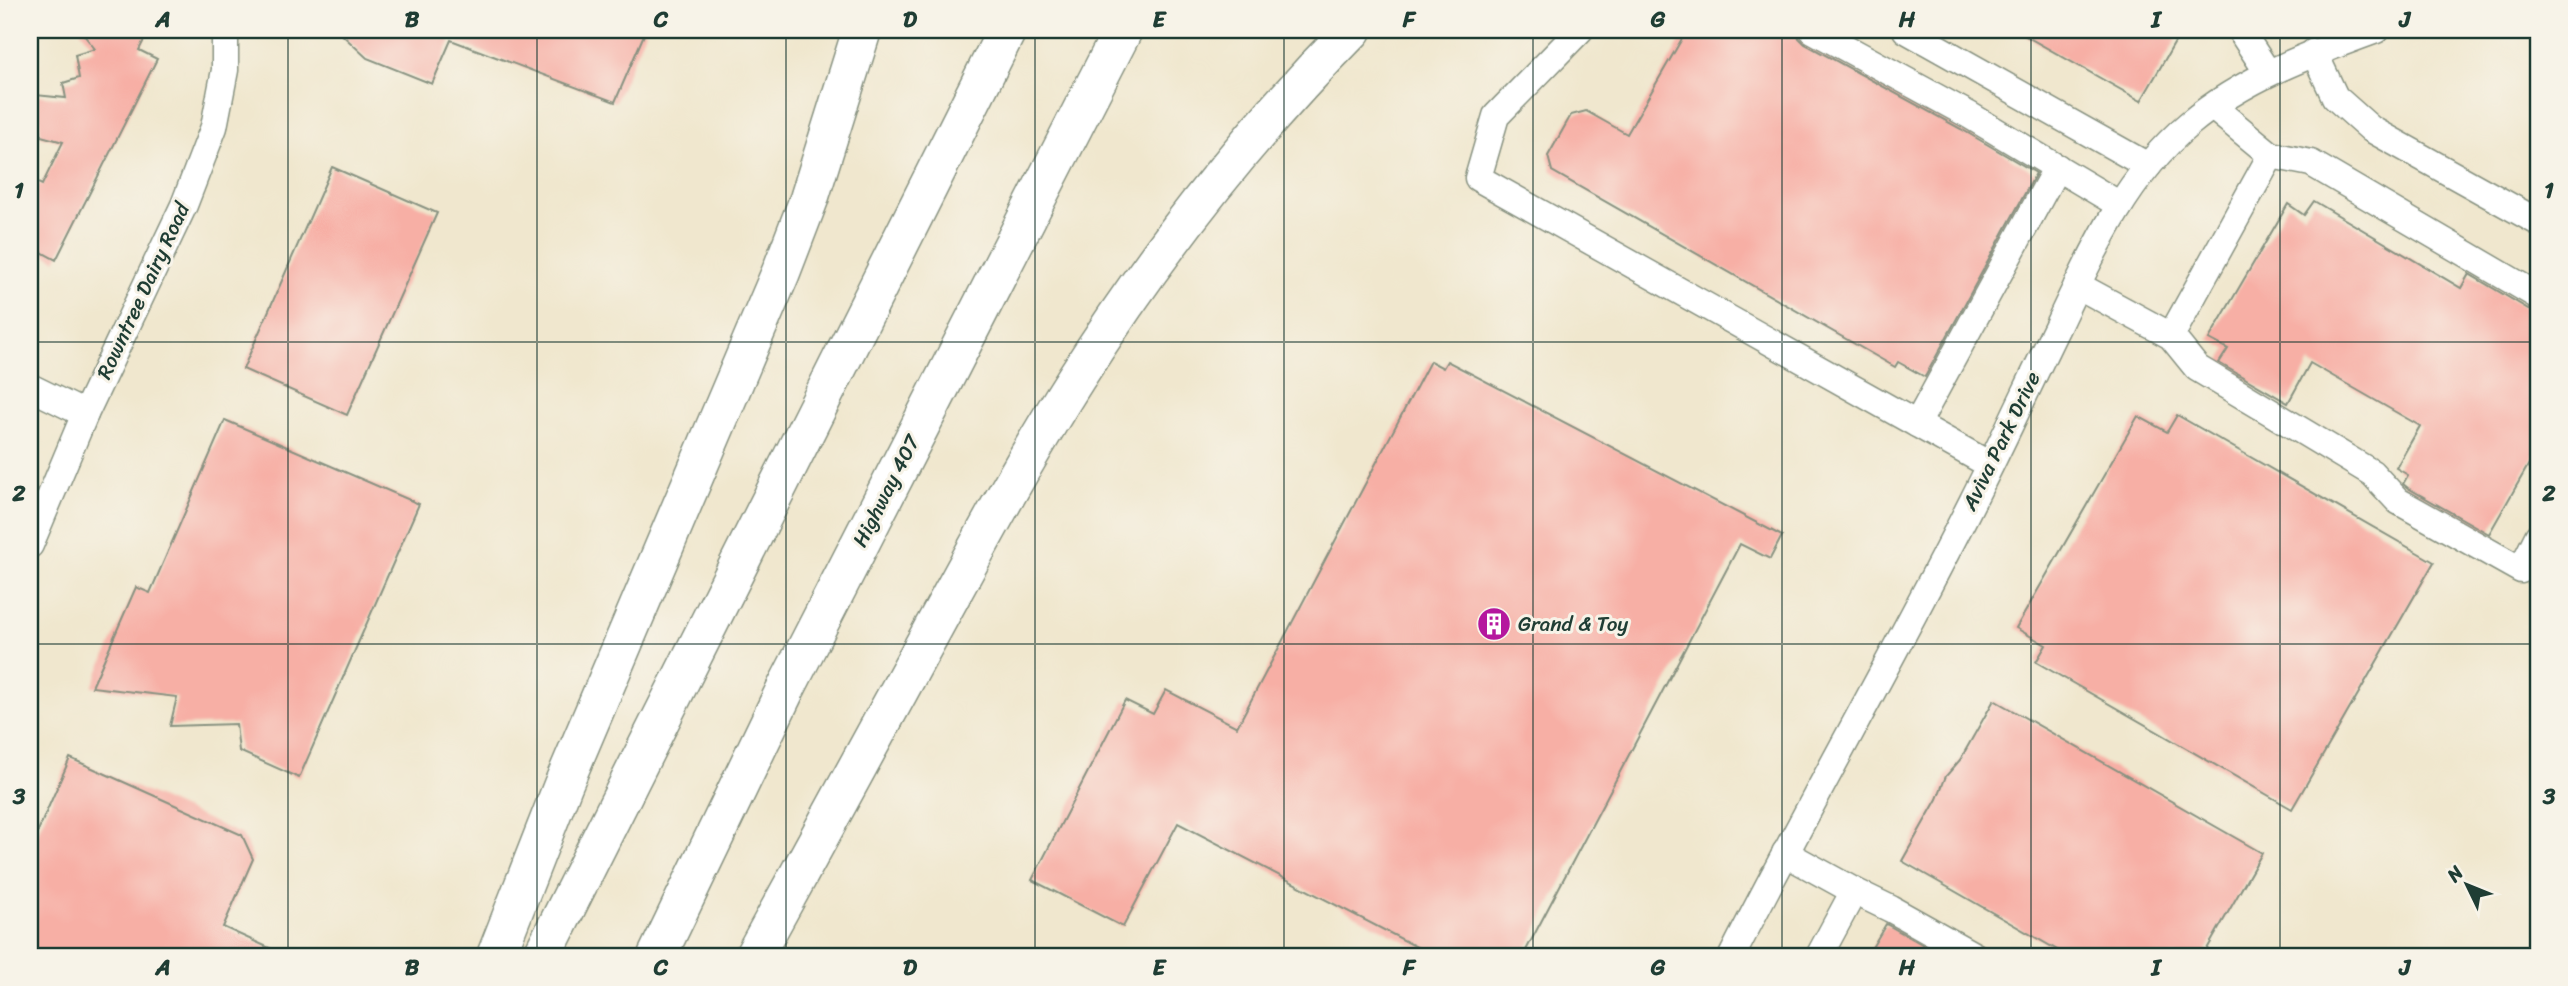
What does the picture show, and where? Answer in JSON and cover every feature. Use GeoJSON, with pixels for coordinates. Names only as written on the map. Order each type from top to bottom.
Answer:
{"type":"FeatureCollection","features":[{"type":"Feature","properties":{"kind":"highway"},"geometry":{"type":"LineString","coordinates":[[496,956],[563,785],[781,272],[809,199],[862,30]]}},
{"type":"Feature","properties":{"kind":"highway"},"geometry":{"type":"LineString","coordinates":[[541,956],[1005,30]]}},
{"type":"Feature","properties":{"kind":"highway","name":"Highway 407"},"geometry":{"type":"LineString","coordinates":[[657,956],[785,690],[1123,30]]}},
{"type":"Feature","properties":{"kind":"highway"},"geometry":{"type":"LineString","coordinates":[[974,318],[1149,30]]}},
{"type":"Feature","properties":{"kind":"highway"},"geometry":{"type":"LineString","coordinates":[[754,956],[1006,496],[1075,379],[1153,265],[1209,193],[1284,102],[1352,30]]}},
{"type":"Feature","properties":{"kind":"street","name":"Rowntree Dairy Road"},"geometry":{"type":"LineString","coordinates":[[30,545],[85,414],[184,205],[214,127],[225,70],[225,30]]}},
{"type":"Feature","properties":{"kind":"street"},"geometry":{"type":"LineString","coordinates":[[1580,30],[1496,116],[1478,178],[1990,465]]}},
{"type":"Feature","properties":{"kind":"street"},"geometry":{"type":"LineString","coordinates":[[1813,30],[1969,116],[2120,205]]}},
{"type":"Feature","properties":{"kind":"street"},"geometry":{"type":"LineString","coordinates":[[1906,30],[2148,166]]}},
{"type":"Feature","properties":{"kind":"street"},"geometry":{"type":"LineString","coordinates":[[2240,30],[2268,73]]}},
{"type":"Feature","properties":{"kind":"street","name":"Aviva Park Drive"},"geometry":{"type":"LineString","coordinates":[[1731,956],[1990,465],[2077,285],[2120,205],[2148,166],[2189,124],[2213,107],[2268,73],[2314,52],[2376,30]]}},
{"type":"Feature","properties":{"kind":"street"},"geometry":{"type":"LineString","coordinates":[[2314,52],[2335,97],[2371,129],[2538,222]]}},
{"type":"Feature","properties":{"kind":"street"},"geometry":{"type":"LineString","coordinates":[[2213,107],[2271,155],[2311,163],[2538,296]]}},
{"type":"Feature","properties":{"kind":"street"},"geometry":{"type":"LineString","coordinates":[[2171,336],[2271,155]]}},
{"type":"Feature","properties":{"kind":"street"},"geometry":{"type":"LineString","coordinates":[[1917,424],[2057,167]]}},
{"type":"Feature","properties":{"kind":"street"},"geometry":{"type":"LineString","coordinates":[[2077,285],[2171,336],[2197,368],[2372,473],[2398,501],[2521,570],[2538,536]]}},
{"type":"Feature","properties":{"kind":"street"},"geometry":{"type":"LineString","coordinates":[[30,387],[85,414]]}},
{"type":"Feature","properties":{"kind":"street"},"geometry":{"type":"LineString","coordinates":[[1786,853],[1975,956]]}},
{"type":"Feature","properties":{"kind":"street"},"geometry":{"type":"LineString","coordinates":[[1819,956],[1854,891]]}},
{"type":"Feature","properties":{"kind":"building"},"geometry":{"type":"Polygon","coordinates":[[[80,30],[149,30],[139,50],[157,59],[56,260],[30,246],[30,179],[42,185],[63,142],[41,136],[36,95],[66,98],[63,83],[79,78],[75,55],[95,49],[80,30]]]}},
{"type":"Feature","properties":{"kind":"building"},"geometry":{"type":"Polygon","coordinates":[[[337,30],[646,30],[615,102],[451,40],[432,84],[367,58],[337,30]]]}},
{"type":"Feature","properties":{"kind":"building"},"geometry":{"type":"Polygon","coordinates":[[[1687,30],[1797,30],[1799,38],[1805,44],[2036,173],[1925,377],[1898,362],[1895,367],[1552,171],[1548,156],[1571,115],[1586,111],[1627,134],[1687,30]]]}},
{"type":"Feature","properties":{"kind":"building"},"geometry":{"type":"Polygon","coordinates":[[[2015,30],[2182,30],[2141,101],[2015,30]]]}},
{"type":"Feature","properties":{"kind":"building"},"geometry":{"type":"Polygon","coordinates":[[[332,167],[437,213],[347,415],[243,369],[332,167]]]}},
{"type":"Feature","properties":{"kind":"building"},"geometry":{"type":"Polygon","coordinates":[[[2314,201],[2461,288],[2469,274],[2530,310],[2538,312],[2538,448],[2489,534],[2403,484],[2408,475],[2396,468],[2420,426],[2310,363],[2288,403],[2219,363],[2228,349],[2209,339],[2288,204],[2304,215],[2314,201]]]}},
{"type":"Feature","properties":{"kind":"building","name":"Grand & Toy"},"geometry":{"type":"Polygon","coordinates":[[[1430,361],[1443,368],[1447,361],[1782,536],[1770,559],[1740,544],[1523,956],[1434,956],[1178,823],[1123,927],[1032,880],[1125,700],[1153,714],[1166,690],[1237,727],[1430,361]]]}},
{"type":"Feature","properties":{"kind":"building"},"geometry":{"type":"Polygon","coordinates":[[[2177,415],[2434,562],[2292,809],[2036,662],[2046,645],[2016,628],[2138,416],[2167,432],[2177,415]]]}},
{"type":"Feature","properties":{"kind":"building"},"geometry":{"type":"Polygon","coordinates":[[[225,420],[419,504],[299,778],[239,751],[236,724],[170,726],[177,697],[92,687],[136,587],[150,593],[225,420]]]}},
{"type":"Feature","properties":{"kind":"building"},"geometry":{"type":"Polygon","coordinates":[[[1994,700],[2262,853],[2203,956],[2068,956],[1902,861],[1937,799],[1946,776],[1960,760],[1994,700]]]}},
{"type":"Feature","properties":{"kind":"building"},"geometry":{"type":"Polygon","coordinates":[[[70,758],[242,835],[253,859],[223,927],[287,956],[30,956],[30,849],[70,758]]]}},
{"type":"Feature","properties":{"kind":"building"},"geometry":{"type":"Polygon","coordinates":[[[1886,924],[1943,956],[1867,956],[1886,924]]]}},
{"type":"Feature","properties":{"kind":"place","name":"Grand & Toy"},"geometry":{"type":"Point","coordinates":[1494,624]}}]}
